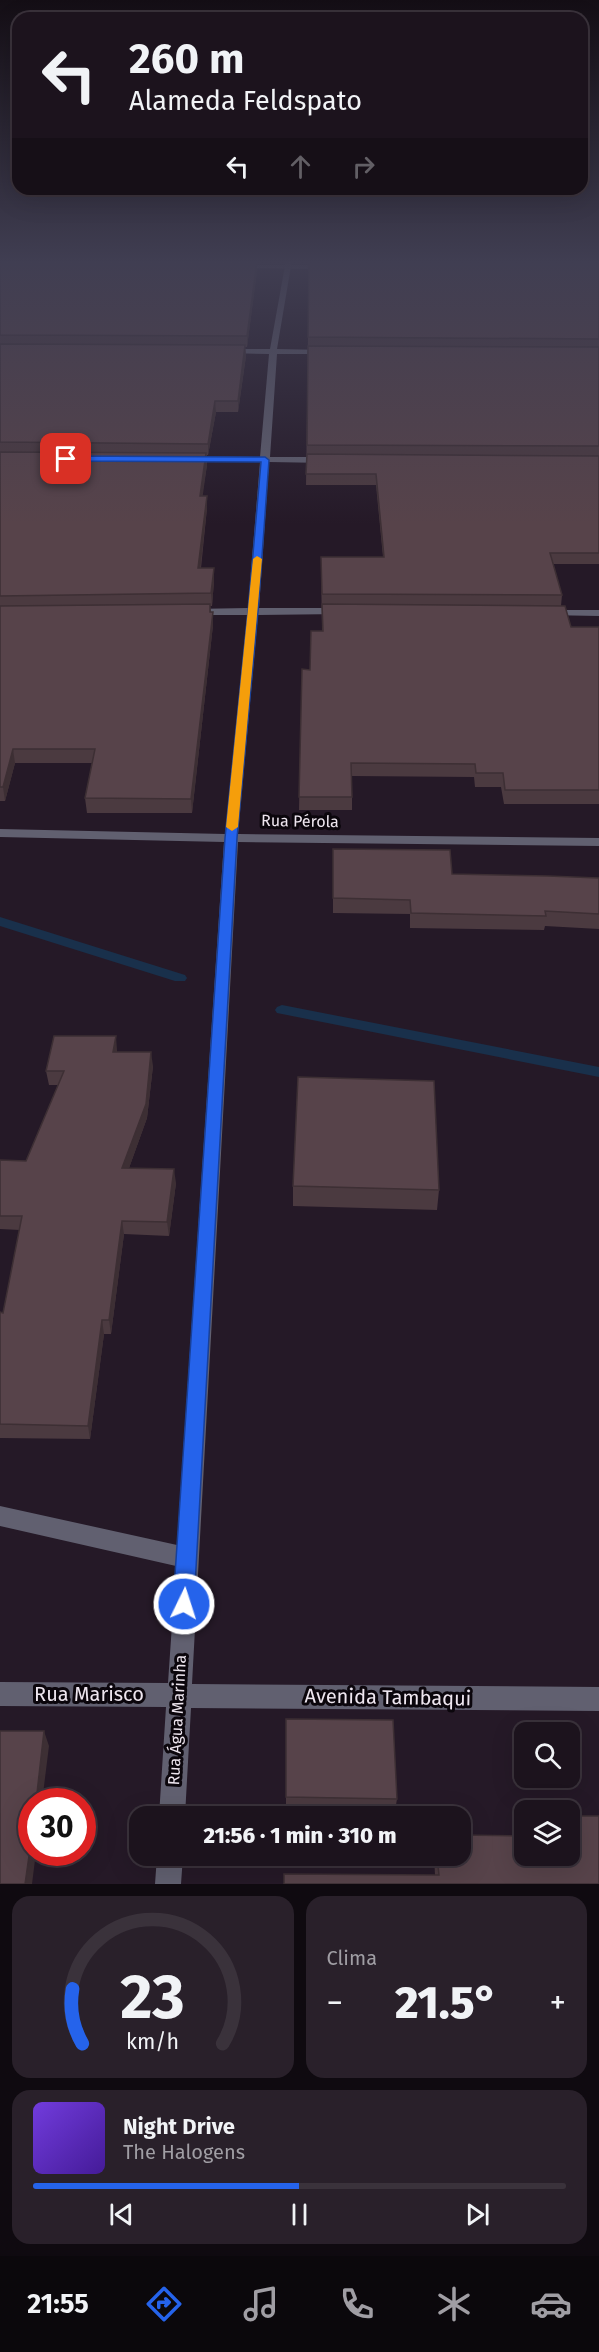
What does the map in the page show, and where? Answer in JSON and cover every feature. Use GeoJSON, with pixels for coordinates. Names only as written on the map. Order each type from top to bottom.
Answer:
{"type":"FeatureCollection","features":[{"type":"Feature","properties":{"kind":"street","name":"Rua Água Marinha"},"geometry":{"type":"LineString","coordinates":[[172,1806],[231,838],[253,611],[274,348]]}},
{"type":"Feature","properties":{"kind":"street"},"geometry":{"type":"LineString","coordinates":[[214,351],[332,352]]}},
{"type":"Feature","properties":{"kind":"street"},"geometry":{"type":"LineString","coordinates":[[173,459],[337,460]]}},
{"type":"Feature","properties":{"kind":"street"},"geometry":{"type":"LineString","coordinates":[[184,612],[349,611]]}},
{"type":"Feature","properties":{"kind":"street"},"geometry":{"type":"LineString","coordinates":[[539,613],[599,613]]}},
{"type":"Feature","properties":{"kind":"street","name":"Rua Pérola"},"geometry":{"type":"LineString","coordinates":[[0,833],[599,842]]}},
{"type":"Feature","properties":{"kind":"street"},"geometry":{"type":"LineString","coordinates":[[0,1516],[187,1558]]}},
{"type":"Feature","properties":{"kind":"street","name":"Rua Marisco"},"geometry":{"type":"LineString","coordinates":[[0,1694],[178,1695]]}},
{"type":"Feature","properties":{"kind":"street","name":"Avenida Tambaqui"},"geometry":{"type":"LineString","coordinates":[[178,1695],[599,1699]]}},
{"type":"Feature","properties":{"kind":"street"},"geometry":{"type":"LineString","coordinates":[[168,1884],[169,1866]]}},
{"type":"Feature","properties":{"kind":"building"},"geometry":{"type":"Polygon","coordinates":[[[0,348],[245,348],[238,401],[215,401],[208,444],[0,442],[0,348]]]}},
{"type":"Feature","properties":{"kind":"building"},"geometry":{"type":"Polygon","coordinates":[[[308,348],[599,348],[599,446],[307,445],[308,348]]]}},
{"type":"Feature","properties":{"kind":"building"},"geometry":{"type":"Polygon","coordinates":[[[0,452],[206,453],[200,496],[207,496],[198,568],[214,568],[211,593],[0,596],[0,452]]]}},
{"type":"Feature","properties":{"kind":"building"},"geometry":{"type":"Polygon","coordinates":[[[307,454],[599,456],[599,553],[550,553],[562,595],[322,594],[321,557],[384,557],[376,474],[306,474],[307,454]]]}},
{"type":"Feature","properties":{"kind":"building"},"geometry":{"type":"Polygon","coordinates":[[[210,604],[210,612],[213,612],[191,799],[85,798],[95,749],[13,749],[3,787],[0,787],[0,606],[210,604]]]}},
{"type":"Feature","properties":{"kind":"building"},"geometry":{"type":"Polygon","coordinates":[[[322,604],[565,606],[571,627],[599,627],[599,790],[505,790],[503,773],[476,773],[475,764],[351,763],[352,797],[299,797],[302,669],[310,670],[311,631],[323,631],[322,604]]]}},
{"type":"Feature","properties":{"kind":"building"},"geometry":{"type":"Polygon","coordinates":[[[333,849],[450,850],[452,874],[599,878],[599,914],[545,911],[546,916],[411,913],[410,900],[333,898],[333,849]]]}},
{"type":"Feature","properties":{"kind":"building"},"geometry":{"type":"Polygon","coordinates":[[[54,1036],[116,1036],[113,1052],[151,1052],[146,1104],[122,1168],[174,1169],[167,1222],[122,1221],[109,1320],[102,1320],[88,1426],[0,1424],[0,1312],[3,1313],[22,1216],[0,1216],[0,1160],[26,1161],[64,1071],[46,1071],[54,1036]]]}},
{"type":"Feature","properties":{"kind":"building"},"geometry":{"type":"Polygon","coordinates":[[[298,1077],[434,1081],[439,1190],[293,1186],[298,1077]]]}},
{"type":"Feature","properties":{"kind":"building"},"geometry":{"type":"Polygon","coordinates":[[[286,1719],[393,1720],[397,1799],[286,1797],[286,1719]]]}},
{"type":"Feature","properties":{"kind":"building"},"geometry":{"type":"Polygon","coordinates":[[[0,1731],[44,1731],[38,1788],[18,1788],[18,1866],[28,1866],[25,1884],[0,1884],[0,1731]]]}},
{"type":"Feature","properties":{"kind":"building"},"geometry":{"type":"Polygon","coordinates":[[[580,1816],[599,1816],[599,1884],[284,1884],[284,1874],[439,1875],[438,1866],[471,1866],[471,1835],[514,1836],[514,1866],[580,1866],[580,1816]]]}},
{"type":"Feature","properties":{"kind":"waterway"},"geometry":{"type":"LineString","coordinates":[[0,921],[180,978]]}},
{"type":"Feature","properties":{"kind":"waterway"},"geometry":{"type":"LineString","coordinates":[[282,1010],[599,1072]]}},
{"type":"Feature","properties":{"kind":"slow traffic"},"geometry":{"type":"LineString","coordinates":[[232,827],[257,559]]}},
{"type":"Feature","properties":{"kind":"route"},"geometry":{"type":"LineString","coordinates":[[66,459],[265,460],[231,838],[184,1604]]}}]}
